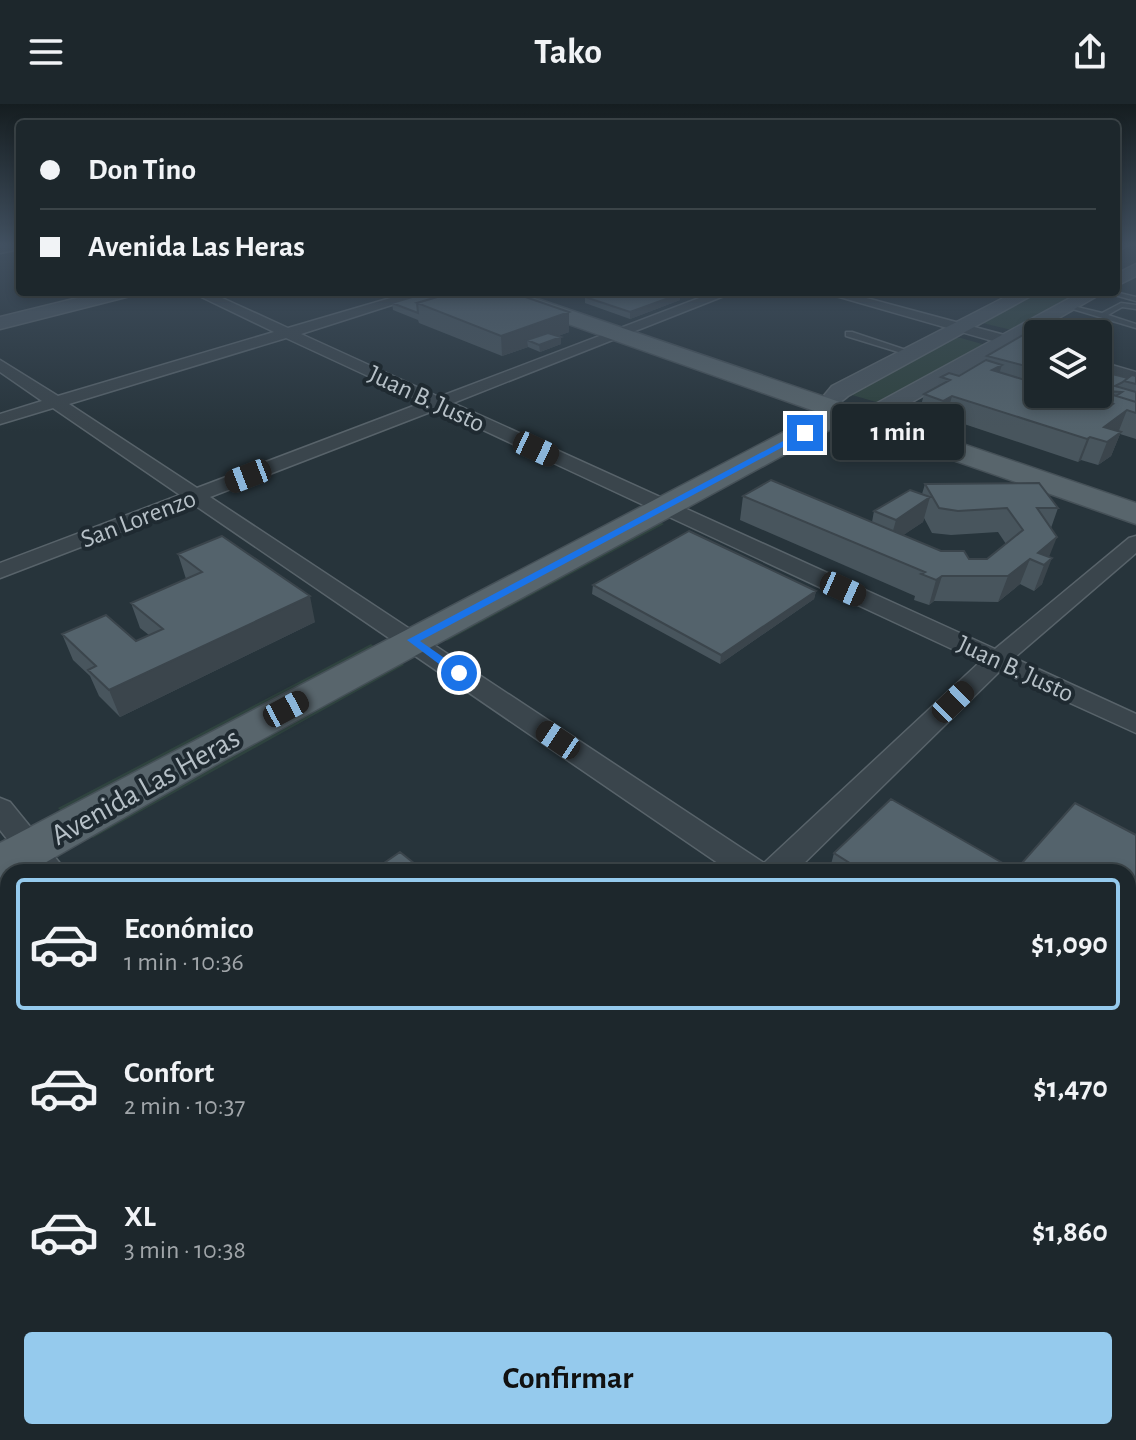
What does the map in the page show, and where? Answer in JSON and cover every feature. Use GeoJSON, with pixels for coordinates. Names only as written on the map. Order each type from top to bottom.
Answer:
{"type":"FeatureCollection","features":[{"type":"Feature","properties":{"kind":"main road"},"geometry":{"type":"LineString","coordinates":[[0,315],[34,306]]}},
{"type":"Feature","properties":{"kind":"main road"},"geometry":{"type":"LineString","coordinates":[[0,323],[67,306]]}},
{"type":"Feature","properties":{"kind":"main road"},"geometry":{"type":"LineString","coordinates":[[543,306],[627,332]]}},
{"type":"Feature","properties":{"kind":"main road"},"geometry":{"type":"LineString","coordinates":[[562,306],[1136,514]]}},
{"type":"Feature","properties":{"kind":"main road"},"geometry":{"type":"LineString","coordinates":[[848,409],[911,353],[1001,306]]}},
{"type":"Feature","properties":{"kind":"main road"},"geometry":{"type":"LineString","coordinates":[[848,409],[1008,341],[1069,307]]}},
{"type":"Feature","properties":{"kind":"main road"},"geometry":{"type":"LineString","coordinates":[[848,409],[1136,502]]}},
{"type":"Feature","properties":{"kind":"main road","name":"Avenida Las Heras"},"geometry":{"type":"LineString","coordinates":[[22,854],[412,641],[848,409]]}},
{"type":"Feature","properties":{"kind":"main road","name":"Avenida Las Heras"},"geometry":{"type":"LineString","coordinates":[[22,854],[412,641]]}},
{"type":"Feature","properties":{"kind":"street","name":"Juan B. Justo"},"geometry":{"type":"LineString","coordinates":[[228,306],[1136,724]]}},
{"type":"Feature","properties":{"kind":"street"},"geometry":{"type":"LineString","coordinates":[[0,419],[377,306]]}},
{"type":"Feature","properties":{"kind":"street","name":"San Lorenzo"},"geometry":{"type":"LineString","coordinates":[[0,571],[691,306]]}},
{"type":"Feature","properties":{"kind":"street"},"geometry":{"type":"LineString","coordinates":[[880,306],[1024,345]]}},
{"type":"Feature","properties":{"kind":"street"},"geometry":{"type":"LineString","coordinates":[[0,365],[742,864]]}},
{"type":"Feature","properties":{"kind":"street"},"geometry":{"type":"LineString","coordinates":[[1112,370],[1136,377]]}},
{"type":"Feature","properties":{"kind":"street"},"geometry":{"type":"LineString","coordinates":[[783,864],[998,659],[1136,542]]}},
{"type":"Feature","properties":{"kind":"lane"},"geometry":{"type":"LineString","coordinates":[[1107,312],[1118,306]]}},
{"type":"Feature","properties":{"kind":"lane"},"geometry":{"type":"LineString","coordinates":[[1069,307],[1136,316]]}},
{"type":"Feature","properties":{"kind":"lane"},"geometry":{"type":"LineString","coordinates":[[1107,312],[1108,319],[1136,326]]}},
{"type":"Feature","properties":{"kind":"lane"},"geometry":{"type":"LineString","coordinates":[[849,334],[911,353]]}},
{"type":"Feature","properties":{"kind":"green space"},"geometry":{"type":"Polygon","coordinates":[[[1008,306],[1060,306],[1036,320],[1024,320],[1024,327],[1016,331],[978,322],[1008,306]]]}},
{"type":"Feature","properties":{"kind":"green space"},"geometry":{"type":"Polygon","coordinates":[[[946,338],[961,338],[982,344],[983,349],[890,402],[876,402],[852,395],[849,389],[946,338]]]}},
{"type":"Feature","properties":{"kind":"green space"},"geometry":{"type":"Polygon","coordinates":[[[651,518],[664,524],[447,641],[435,633],[651,518]]]}},
{"type":"Feature","properties":{"kind":"green space"},"geometry":{"type":"Polygon","coordinates":[[[371,644],[381,652],[68,818],[58,808],[371,644]]]}},
{"type":"Feature","properties":{"kind":"green space"},"geometry":{"type":"Polygon","coordinates":[[[394,657],[404,665],[93,838],[84,828],[394,657]]]}},
{"type":"Feature","properties":{"kind":"building"},"geometry":{"type":"Polygon","coordinates":[[[401,306],[417,306],[418,313],[401,306]]]}},
{"type":"Feature","properties":{"kind":"building"},"geometry":{"type":"Polygon","coordinates":[[[426,306],[553,306],[569,312],[501,336],[426,306]]]}},
{"type":"Feature","properties":{"kind":"building"},"geometry":{"type":"Polygon","coordinates":[[[613,306],[646,306],[630,312],[613,306]]]}},
{"type":"Feature","properties":{"kind":"building"},"geometry":{"type":"Polygon","coordinates":[[[548,333],[561,337],[539,345],[527,340],[548,333]]]}},
{"type":"Feature","properties":{"kind":"building"},"geometry":{"type":"Polygon","coordinates":[[[1023,335],[1024,335],[1024,366],[987,356],[1023,335]]]}},
{"type":"Feature","properties":{"kind":"building"},"geometry":{"type":"Polygon","coordinates":[[[986,360],[1002,365],[992,370],[1024,380],[1024,408],[1112,408],[1112,394],[1136,402],[1136,413],[1127,410],[1104,427],[1121,432],[1107,442],[1090,437],[1087,439],[952,396],[943,401],[924,394],[950,380],[941,377],[949,373],[959,376],[986,360]]]}},
{"type":"Feature","properties":{"kind":"building"},"geometry":{"type":"Polygon","coordinates":[[[1112,374],[1128,378],[1115,386],[1136,392],[1136,402],[1116,396],[1122,392],[1112,391],[1112,374]]]}},
{"type":"Feature","properties":{"kind":"building"},"geometry":{"type":"Polygon","coordinates":[[[1132,375],[1136,376],[1136,384],[1124,381],[1132,375]]]}},
{"type":"Feature","properties":{"kind":"building"},"geometry":{"type":"Polygon","coordinates":[[[771,480],[941,551],[964,551],[969,559],[987,559],[1023,530],[1007,508],[958,511],[939,508],[925,484],[1039,483],[1058,508],[1037,508],[1057,537],[1038,553],[1052,558],[1044,565],[1030,559],[1008,576],[942,576],[936,580],[921,574],[925,572],[743,496],[771,480]]]}},
{"type":"Feature","properties":{"kind":"building"},"geometry":{"type":"Polygon","coordinates":[[[910,490],[930,497],[896,520],[874,511],[910,490]]]}},
{"type":"Feature","properties":{"kind":"building"},"geometry":{"type":"Polygon","coordinates":[[[689,531],[816,591],[721,655],[593,585],[689,531]]]}},
{"type":"Feature","properties":{"kind":"building"},"geometry":{"type":"Polygon","coordinates":[[[222,536],[310,596],[109,690],[88,670],[96,666],[62,634],[106,615],[136,641],[163,629],[131,603],[202,572],[178,554],[222,536]]]}},
{"type":"Feature","properties":{"kind":"building"},"geometry":{"type":"Polygon","coordinates":[[[891,799],[1004,864],[851,864],[834,853],[891,799]]]}},
{"type":"Feature","properties":{"kind":"building"},"geometry":{"type":"Polygon","coordinates":[[[1075,803],[1136,835],[1136,864],[1021,864],[1075,803]]]}},
{"type":"Feature","properties":{"kind":"building"},"geometry":{"type":"Polygon","coordinates":[[[400,852],[415,864],[383,864],[400,852]]]}},
{"type":"Feature","properties":{"kind":"route"},"geometry":{"type":"LineString","coordinates":[[459,673],[412,640],[805,433]]}}]}
